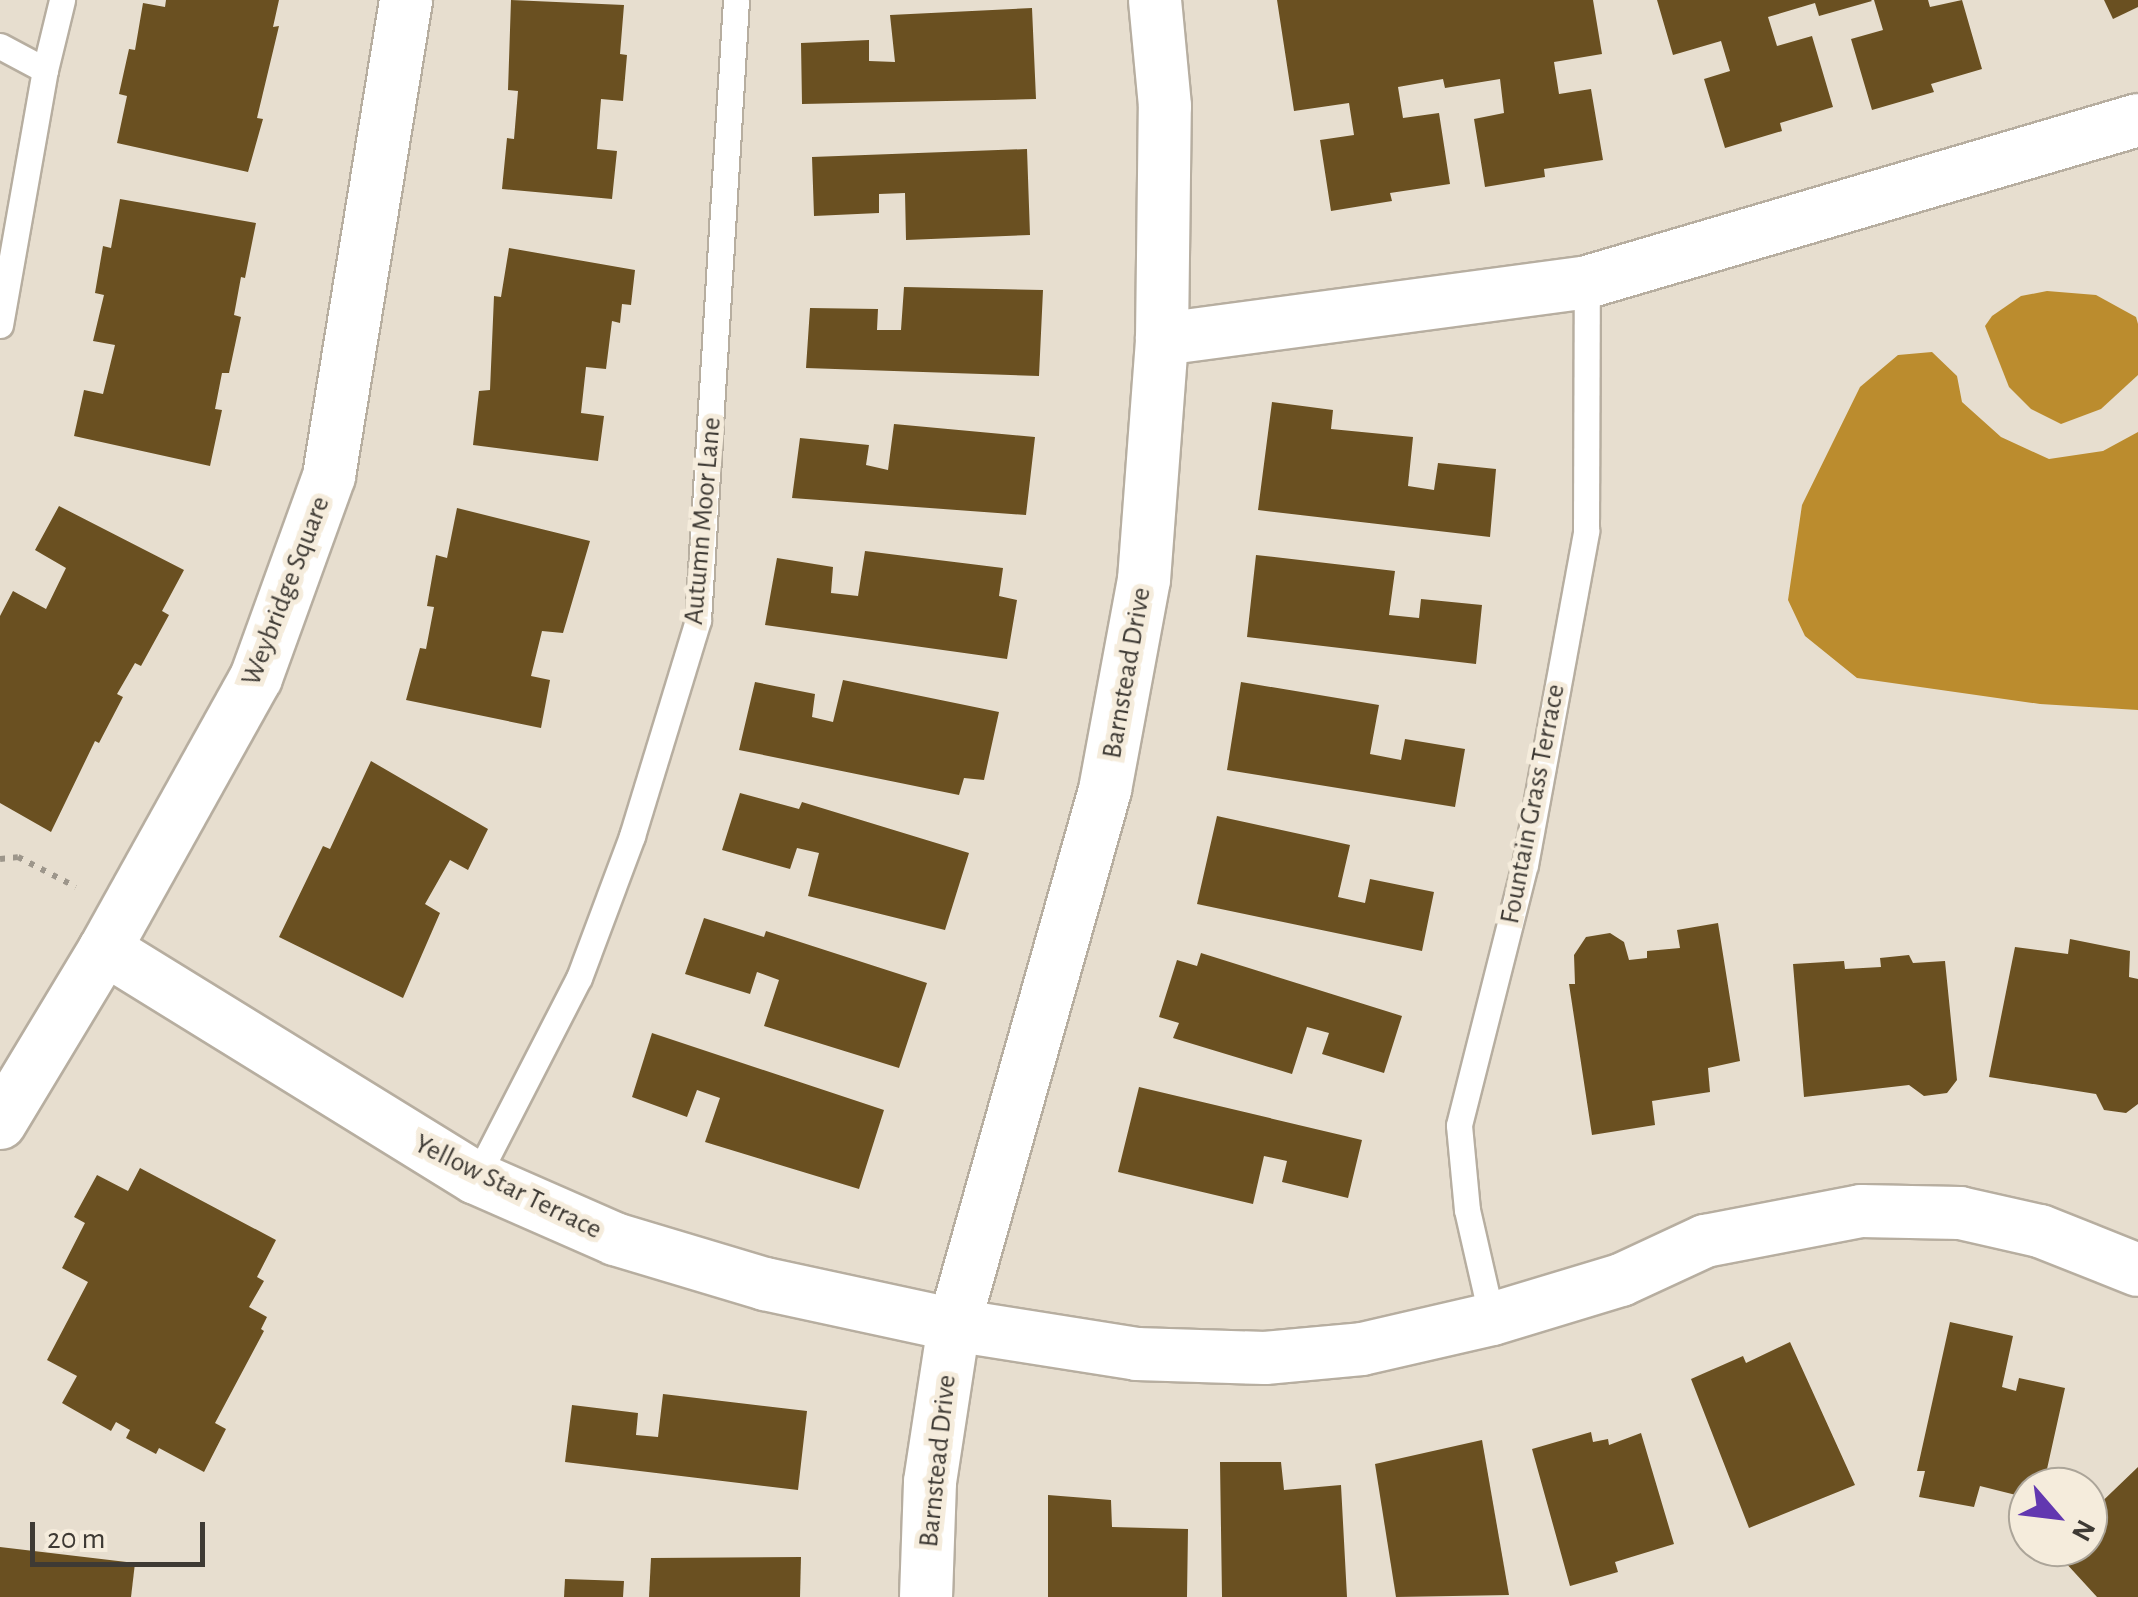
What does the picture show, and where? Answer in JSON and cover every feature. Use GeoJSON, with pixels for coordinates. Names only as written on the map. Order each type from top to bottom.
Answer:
{"type":"FeatureCollection","features":[{"type":"Feature","properties":{"kind":"street","name":"Weybridge Square"},"geometry":{"type":"LineString","coordinates":[[0,1123],[115,931],[256,678],[330,476],[406,0]]}},
{"type":"Feature","properties":{"kind":"street","name":"Barnstead Drive"},"geometry":{"type":"LineString","coordinates":[[926,1597],[930,1482],[954,1325],[1105,790],[1144,580],[1162,339],[1165,106],[1155,0]]}},
{"type":"Feature","properties":{"kind":"street"},"geometry":{"type":"LineString","coordinates":[[1162,339],[1587,282],[2138,120]]}},
{"type":"Feature","properties":{"kind":"street","name":"Yellow Star Terrace"},"geometry":{"type":"LineString","coordinates":[[115,931],[476,1178],[615,1240],[765,1284],[954,1325]]}},
{"type":"Feature","properties":{"kind":"street"},"geometry":{"type":"LineString","coordinates":[[954,1325],[1137,1354],[1265,1358],[1362,1349],[1492,1319],[1620,1280],[1706,1240],[1861,1211],[1960,1214],[2040,1232],[2138,1270]]}},
{"type":"Feature","properties":{"kind":"lane"},"geometry":{"type":"LineString","coordinates":[[0,325],[45,70],[62,0]]}},
{"type":"Feature","properties":{"kind":"lane","name":"Autumn Moor Lane"},"geometry":{"type":"LineString","coordinates":[[476,1178],[578,978],[632,836],[698,620],[736,0]]}},
{"type":"Feature","properties":{"kind":"lane"},"geometry":{"type":"LineString","coordinates":[[0,46],[45,70]]}},
{"type":"Feature","properties":{"kind":"lane","name":"Fountain Grass Terrace"},"geometry":{"type":"LineString","coordinates":[[1492,1319],[1467,1210],[1459,1125],[1525,865],[1586,531],[1587,282]]}},
{"type":"Feature","properties":{"kind":"path"},"geometry":{"type":"LineString","coordinates":[[0,860],[18,857],[115,931]]}},
{"type":"Feature","properties":{"kind":"shaded area"},"geometry":{"type":"Polygon","coordinates":[[[2047,291],[2096,295],[2136,317],[2138,324],[2138,375],[2101,409],[2061,424],[2031,409],[2009,387],[1985,326],[1992,316],[2021,296],[2047,291]]]}},
{"type":"Feature","properties":{"kind":"shaded area"},"geometry":{"type":"Polygon","coordinates":[[[1932,352],[1957,376],[1962,402],[2001,437],[2049,459],[2103,451],[2138,432],[2138,710],[2040,704],[1857,678],[1805,636],[1788,600],[1802,505],[1860,387],[1898,355],[1932,352]]]}},
{"type":"Feature","properties":{"kind":"building"},"geometry":{"type":"Polygon","coordinates":[[[166,0],[279,0],[273,27],[279,26],[257,118],[263,119],[248,172],[117,143],[127,96],[119,94],[129,49],[135,50],[143,3],[165,7],[166,0]]]}},
{"type":"Feature","properties":{"kind":"building"},"geometry":{"type":"Polygon","coordinates":[[[511,0],[624,5],[620,54],[627,55],[623,101],[601,99],[597,149],[617,151],[612,199],[502,189],[507,138],[514,139],[518,91],[508,90],[511,0]]]}},
{"type":"Feature","properties":{"kind":"building"},"geometry":{"type":"Polygon","coordinates":[[[1277,0],[1593,0],[1602,54],[1554,62],[1559,94],[1591,89],[1603,160],[1544,169],[1545,177],[1485,187],[1474,119],[1504,113],[1500,79],[1445,88],[1443,79],[1398,87],[1403,118],[1439,113],[1450,184],[1390,193],[1392,201],[1331,211],[1320,140],[1354,135],[1349,103],[1294,111],[1277,0]]]}},
{"type":"Feature","properties":{"kind":"building"},"geometry":{"type":"Polygon","coordinates":[[[1657,0],[1872,1],[1819,16],[1815,3],[1768,17],[1777,46],[1812,36],[1833,107],[1780,123],[1782,131],[1725,148],[1704,79],[1730,71],[1721,41],[1673,55],[1657,0]]]}},
{"type":"Feature","properties":{"kind":"building"},"geometry":{"type":"Polygon","coordinates":[[[1874,0],[1928,0],[1930,7],[1962,0],[1982,69],[1931,84],[1934,92],[1872,110],[1851,39],[1883,30],[1874,0]]]}},
{"type":"Feature","properties":{"kind":"building"},"geometry":{"type":"Polygon","coordinates":[[[2104,0],[2138,0],[2138,7],[2113,19],[2104,0]]]}},
{"type":"Feature","properties":{"kind":"building"},"geometry":{"type":"Polygon","coordinates":[[[1032,8],[1036,99],[802,104],[801,43],[869,40],[869,61],[895,62],[890,15],[1032,8]]]}},
{"type":"Feature","properties":{"kind":"building"},"geometry":{"type":"Polygon","coordinates":[[[1027,149],[1030,235],[906,240],[905,193],[879,194],[879,213],[814,216],[812,157],[1027,149]]]}},
{"type":"Feature","properties":{"kind":"building"},"geometry":{"type":"Polygon","coordinates":[[[120,199],[256,223],[234,315],[241,317],[229,373],[222,373],[215,409],[222,410],[210,466],[74,436],[84,390],[103,394],[115,345],[93,341],[104,295],[95,293],[103,246],[111,248],[120,199]]]}},
{"type":"Feature","properties":{"kind":"building"},"geometry":{"type":"Polygon","coordinates":[[[509,248],[635,270],[631,305],[622,304],[620,323],[612,321],[606,369],[586,367],[581,413],[604,416],[598,461],[473,445],[479,391],[490,390],[494,296],[501,297],[509,248]]]}},
{"type":"Feature","properties":{"kind":"building"},"geometry":{"type":"Polygon","coordinates":[[[904,287],[1043,290],[1039,376],[806,368],[810,308],[878,309],[877,330],[901,330],[904,287]]]}},
{"type":"Feature","properties":{"kind":"building"},"geometry":{"type":"Polygon","coordinates":[[[1272,402],[1333,410],[1331,429],[1413,437],[1408,486],[1434,490],[1438,463],[1496,469],[1490,537],[1258,510],[1272,402]]]}},
{"type":"Feature","properties":{"kind":"building"},"geometry":{"type":"Polygon","coordinates":[[[894,424],[1035,437],[1026,515],[792,498],[800,438],[869,445],[866,465],[888,470],[894,424]]]}},
{"type":"Feature","properties":{"kind":"building"},"geometry":{"type":"Polygon","coordinates":[[[59,506],[184,570],[162,611],[169,615],[141,666],[135,663],[117,694],[123,697],[99,743],[95,741],[51,832],[0,803],[0,616],[13,591],[46,609],[66,568],[35,550],[59,506]]]}},
{"type":"Feature","properties":{"kind":"building"},"geometry":{"type":"Polygon","coordinates":[[[457,508],[590,541],[563,633],[542,631],[531,676],[550,680],[541,728],[406,700],[420,648],[426,649],[434,607],[427,606],[436,555],[447,558],[457,508]]]}},
{"type":"Feature","properties":{"kind":"building"},"geometry":{"type":"Polygon","coordinates":[[[865,551],[1003,568],[999,596],[1017,600],[1007,659],[765,625],[777,558],[833,567],[831,593],[858,596],[865,551]]]}},
{"type":"Feature","properties":{"kind":"building"},"geometry":{"type":"Polygon","coordinates":[[[1256,555],[1395,571],[1389,615],[1419,618],[1421,599],[1482,605],[1476,664],[1247,637],[1256,555]]]}},
{"type":"Feature","properties":{"kind":"building"},"geometry":{"type":"Polygon","coordinates":[[[843,680],[999,712],[984,780],[964,778],[959,795],[739,750],[755,682],[815,694],[812,717],[833,722],[843,680]]]}},
{"type":"Feature","properties":{"kind":"building"},"geometry":{"type":"Polygon","coordinates":[[[1241,682],[1379,705],[1370,754],[1401,760],[1405,739],[1465,749],[1455,807],[1227,770],[1241,682]]]}},
{"type":"Feature","properties":{"kind":"building"},"geometry":{"type":"Polygon","coordinates":[[[371,761],[488,829],[468,870],[450,860],[425,904],[440,913],[403,998],[279,937],[323,846],[330,849],[371,761]]]}},
{"type":"Feature","properties":{"kind":"building"},"geometry":{"type":"Polygon","coordinates":[[[740,793],[799,809],[802,802],[969,853],[945,930],[808,896],[819,853],[797,848],[790,869],[722,850],[740,793]]]}},
{"type":"Feature","properties":{"kind":"building"},"geometry":{"type":"Polygon","coordinates":[[[1217,816],[1350,845],[1338,897],[1365,903],[1370,879],[1434,892],[1422,951],[1197,904],[1217,816]]]}},
{"type":"Feature","properties":{"kind":"building"},"geometry":{"type":"Polygon","coordinates":[[[704,918],[764,937],[766,931],[927,983],[899,1068],[764,1026],[779,980],[757,972],[750,994],[685,974],[704,918]]]}},
{"type":"Feature","properties":{"kind":"building"},"geometry":{"type":"Polygon","coordinates":[[[1718,923],[1740,1061],[1708,1068],[1710,1092],[1652,1101],[1655,1125],[1592,1135],[1569,984],[1575,984],[1574,955],[1586,937],[1610,933],[1624,942],[1629,960],[1647,958],[1647,951],[1680,948],[1677,930],[1718,923]]]}},
{"type":"Feature","properties":{"kind":"building"},"geometry":{"type":"Polygon","coordinates":[[[2070,939],[2130,951],[2129,977],[2138,979],[2138,1104],[2126,1113],[2104,1110],[2096,1094],[1989,1077],[2015,947],[2068,954],[2070,939]]]}},
{"type":"Feature","properties":{"kind":"building"},"geometry":{"type":"Polygon","coordinates":[[[1201,953],[1402,1016],[1384,1073],[1322,1054],[1329,1033],[1307,1027],[1292,1074],[1173,1038],[1179,1023],[1159,1017],[1177,960],[1197,966],[1201,953]]]}},
{"type":"Feature","properties":{"kind":"building"},"geometry":{"type":"Polygon","coordinates":[[[1909,955],[1913,963],[1945,961],[1957,1080],[1947,1093],[1924,1096],[1909,1085],[1804,1097],[1793,964],[1844,961],[1845,969],[1881,967],[1880,958],[1909,955]]]}},
{"type":"Feature","properties":{"kind":"building"},"geometry":{"type":"Polygon","coordinates":[[[652,1033],[884,1110],[859,1189],[705,1142],[720,1098],[697,1090],[687,1117],[632,1097],[652,1033]]]}},
{"type":"Feature","properties":{"kind":"building"},"geometry":{"type":"Polygon","coordinates":[[[1139,1087],[1362,1140],[1348,1198],[1282,1182],[1287,1161],[1264,1156],[1253,1204],[1118,1172],[1139,1087]]]}},
{"type":"Feature","properties":{"kind":"building"},"geometry":{"type":"Polygon","coordinates":[[[140,1168],[276,1240],[257,1277],[264,1281],[249,1307],[267,1317],[261,1329],[264,1331],[215,1423],[226,1429],[204,1472],[159,1448],[156,1454],[126,1438],[130,1430],[116,1422],[111,1431],[62,1403],[77,1376],[47,1360],[88,1282],[62,1268],[85,1223],[74,1217],[97,1175],[128,1191],[140,1168]]]}},
{"type":"Feature","properties":{"kind":"building"},"geometry":{"type":"Polygon","coordinates":[[[1950,1322],[2013,1336],[2002,1387],[2016,1391],[2019,1378],[2065,1388],[2047,1467],[2008,1467],[2008,1493],[1980,1486],[1974,1507],[1919,1497],[1925,1471],[1917,1471],[1950,1322]]]}},
{"type":"Feature","properties":{"kind":"building"},"geometry":{"type":"Polygon","coordinates":[[[1790,1342],[1855,1485],[1749,1528],[1691,1379],[1743,1356],[1746,1363],[1790,1342]]]}},
{"type":"Feature","properties":{"kind":"building"},"geometry":{"type":"Polygon","coordinates":[[[663,1394],[807,1411],[798,1490],[565,1462],[572,1405],[638,1413],[636,1435],[658,1437],[663,1394]]]}},
{"type":"Feature","properties":{"kind":"building"},"geometry":{"type":"Polygon","coordinates":[[[1591,1432],[1593,1442],[1608,1439],[1609,1445],[1641,1433],[1674,1544],[1615,1562],[1618,1572],[1570,1586],[1532,1449],[1591,1432]]]}},
{"type":"Feature","properties":{"kind":"building"},"geometry":{"type":"Polygon","coordinates":[[[1482,1440],[1509,1595],[1396,1597],[1375,1464],[1482,1440]]]}},
{"type":"Feature","properties":{"kind":"building"},"geometry":{"type":"Polygon","coordinates":[[[1220,1462],[1281,1462],[1284,1490],[1341,1485],[1347,1597],[1222,1597],[1220,1462]]]}},
{"type":"Feature","properties":{"kind":"building"},"geometry":{"type":"Polygon","coordinates":[[[2138,1467],[2138,1597],[2097,1597],[2070,1567],[2108,1567],[2108,1496],[2138,1467]]]}},
{"type":"Feature","properties":{"kind":"building"},"geometry":{"type":"Polygon","coordinates":[[[1048,1495],[1111,1500],[1112,1527],[1188,1529],[1187,1597],[1048,1597],[1048,1495]]]}},
{"type":"Feature","properties":{"kind":"building"},"geometry":{"type":"Polygon","coordinates":[[[0,1547],[135,1563],[131,1597],[0,1597],[0,1547]]]}},
{"type":"Feature","properties":{"kind":"building"},"geometry":{"type":"Polygon","coordinates":[[[801,1557],[800,1597],[649,1597],[651,1558],[801,1557]]]}},
{"type":"Feature","properties":{"kind":"building"},"geometry":{"type":"Polygon","coordinates":[[[565,1579],[624,1581],[623,1597],[564,1597],[565,1579]]]}}]}
